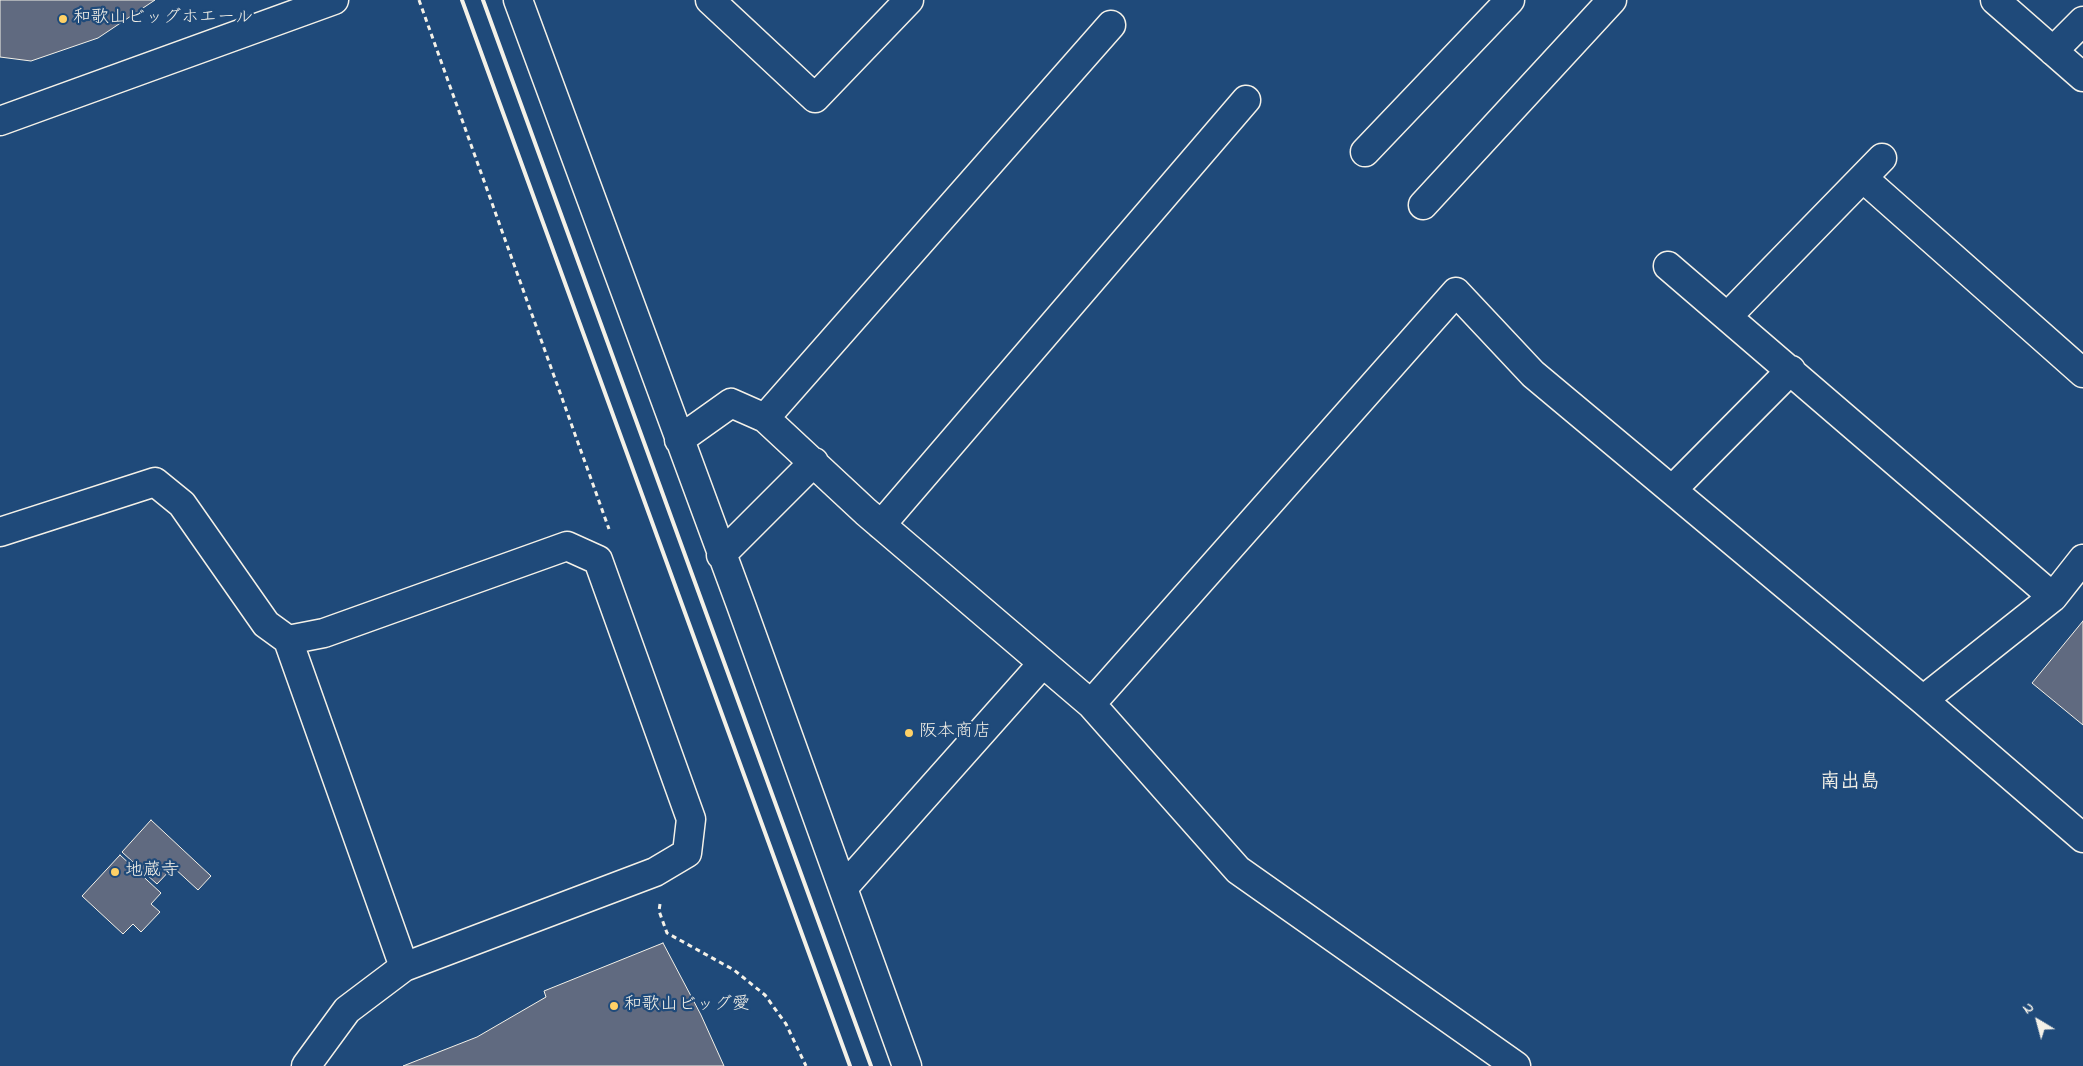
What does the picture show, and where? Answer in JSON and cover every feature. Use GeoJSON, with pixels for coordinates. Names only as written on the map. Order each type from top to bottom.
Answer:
{"type":"FeatureCollection","features":[{"type":"Feature","properties":{"kind":"street"},"geometry":{"type":"LineString","coordinates":[[0,121],[334,0]]}},
{"type":"Feature","properties":{"kind":"street"},"geometry":{"type":"LineString","coordinates":[[518,0],[907,1066]]}},
{"type":"Feature","properties":{"kind":"street"},"geometry":{"type":"LineString","coordinates":[[710,0],[815,98],[909,0]]}},
{"type":"Feature","properties":{"kind":"street"},"geometry":{"type":"LineString","coordinates":[[1365,152],[1510,0]]}},
{"type":"Feature","properties":{"kind":"street"},"geometry":{"type":"LineString","coordinates":[[1423,205],[1612,0]]}},
{"type":"Feature","properties":{"kind":"street"},"geometry":{"type":"LineString","coordinates":[[1995,0],[2083,77]]}},
{"type":"Feature","properties":{"kind":"street"},"geometry":{"type":"LineString","coordinates":[[2053,51],[2083,21]]}},
{"type":"Feature","properties":{"kind":"street"},"geometry":{"type":"LineString","coordinates":[[765,418],[1111,25]]}},
{"type":"Feature","properties":{"kind":"street"},"geometry":{"type":"LineString","coordinates":[[880,525],[1246,100]]}},
{"type":"Feature","properties":{"kind":"street"},"geometry":{"type":"LineString","coordinates":[[1728,316],[1882,158]]}},
{"type":"Feature","properties":{"kind":"street"},"geometry":{"type":"LineString","coordinates":[[1863,178],[2083,374]]}},
{"type":"Feature","properties":{"kind":"street"},"geometry":{"type":"LineString","coordinates":[[1668,266],[2053,597]]}},
{"type":"Feature","properties":{"kind":"street"},"geometry":{"type":"LineString","coordinates":[[1091,704],[1456,292],[1533,374],[1923,700],[2083,838]]}},
{"type":"Feature","properties":{"kind":"street"},"geometry":{"type":"LineString","coordinates":[[1672,490],[1791,370]]}},
{"type":"Feature","properties":{"kind":"street"},"geometry":{"type":"LineString","coordinates":[[679,440],[731,403],[765,418],[880,525],[1091,704],[1238,870],[1516,1066]]}},
{"type":"Feature","properties":{"kind":"street"},"geometry":{"type":"LineString","coordinates":[[721,555],[814,462]]}},
{"type":"Feature","properties":{"kind":"street"},"geometry":{"type":"LineString","coordinates":[[0,532],[155,482],[182,504],[266,624],[288,640],[404,967]]}},
{"type":"Feature","properties":{"kind":"street"},"geometry":{"type":"LineString","coordinates":[[288,640],[324,633],[567,546],[598,560],[690,819],[687,853],[655,872],[404,967],[347,1010],[306,1066]]}},
{"type":"Feature","properties":{"kind":"street"},"geometry":{"type":"LineString","coordinates":[[1923,700],[2053,597],[2083,559]]}},
{"type":"Feature","properties":{"kind":"street"},"geometry":{"type":"LineString","coordinates":[[843,888],[1044,664]]}},
{"type":"Feature","properties":{"kind":"building","name":"和歌山ビッグホエール"},"geometry":{"type":"Polygon","coordinates":[[[0,0],[155,0],[98,38],[31,61],[0,57],[0,0]]]}},
{"type":"Feature","properties":{"kind":"building"},"geometry":{"type":"Polygon","coordinates":[[[2083,621],[2083,725],[2032,683],[2083,621]]]}},
{"type":"Feature","properties":{"kind":"building"},"geometry":{"type":"Polygon","coordinates":[[[151,820],[211,876],[198,890],[173,867],[157,884],[122,852],[151,820]]]}},
{"type":"Feature","properties":{"kind":"building"},"geometry":{"type":"Polygon","coordinates":[[[120,855],[161,893],[151,904],[160,912],[141,932],[133,924],[123,934],[82,896],[120,855]]]}},
{"type":"Feature","properties":{"kind":"building","name":"和歌山ビッグ愛"},"geometry":{"type":"Polygon","coordinates":[[[663,943],[701,1015],[724,1066],[403,1066],[477,1037],[546,997],[544,991],[663,943]]]}},
{"type":"Feature","properties":{"kind":"railway"},"geometry":{"type":"LineString","coordinates":[[462,0],[850,1066]]}},
{"type":"Feature","properties":{"kind":"railway"},"geometry":{"type":"LineString","coordinates":[[483,0],[871,1066]]}},
{"type":"Feature","properties":{"kind":"place","name":"和歌山ビッグホエール"},"geometry":{"type":"Point","coordinates":[63,19]}},
{"type":"Feature","properties":{"kind":"place","name":"阪本商店"},"geometry":{"type":"Point","coordinates":[909,733]}},
{"type":"Feature","properties":{"kind":"place","name":"地蔵寺"},"geometry":{"type":"Point","coordinates":[115,872]}},
{"type":"Feature","properties":{"kind":"place","name":"和歌山ビッグ愛"},"geometry":{"type":"Point","coordinates":[614,1006]}},
{"type":"Feature","properties":{"kind":"district","name":"南出島"},"geometry":{"type":"Point","coordinates":[1850,784]}}]}
